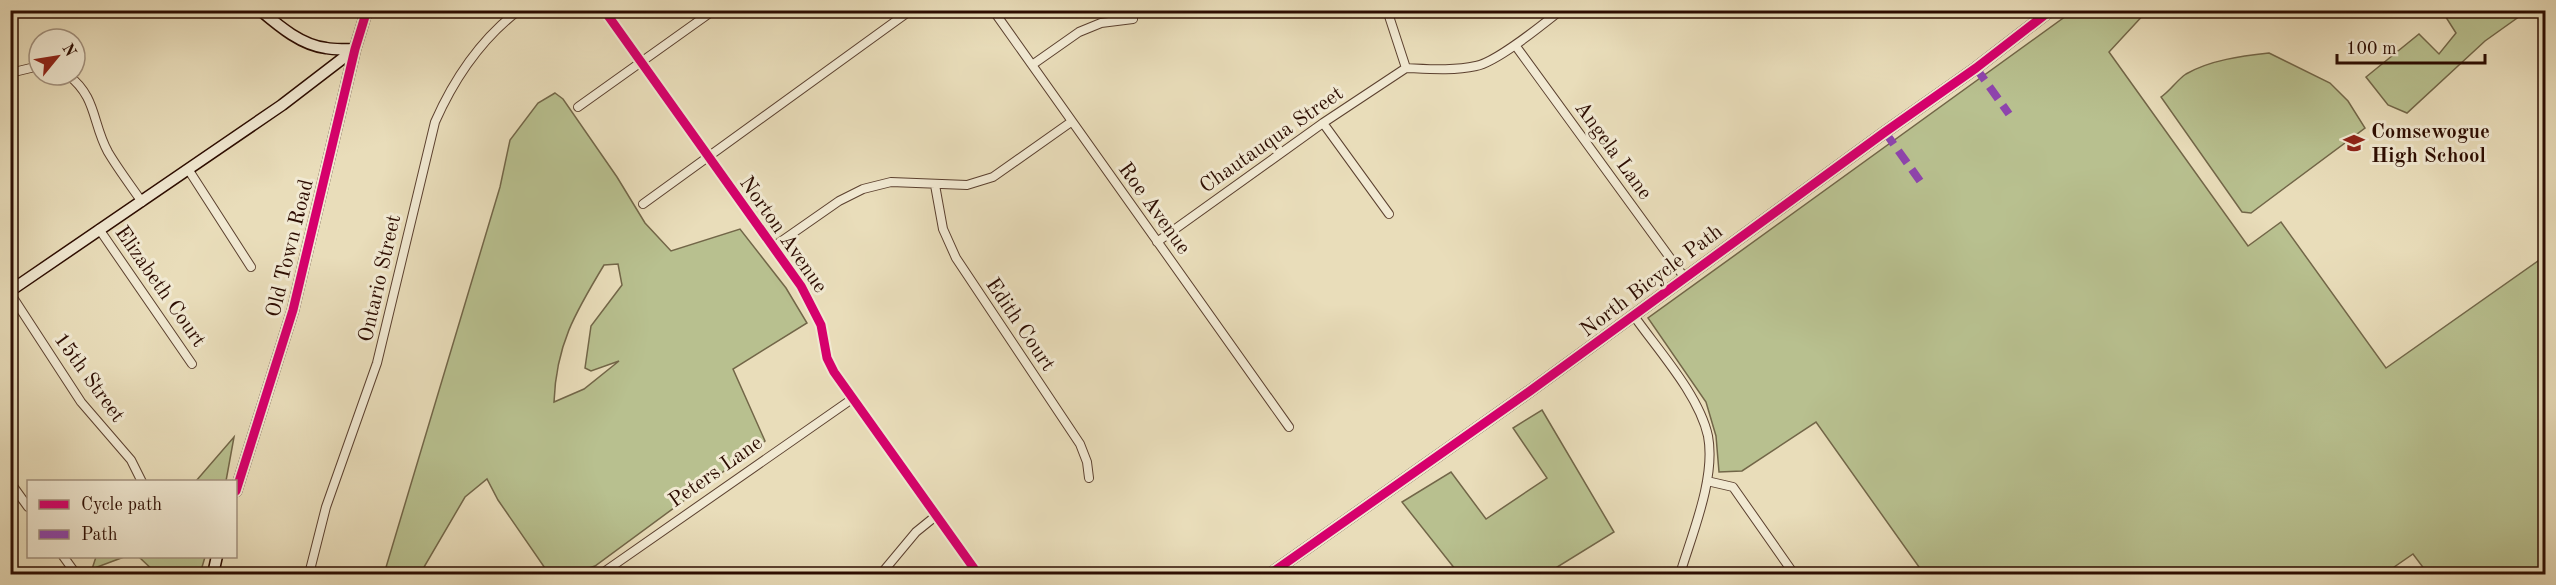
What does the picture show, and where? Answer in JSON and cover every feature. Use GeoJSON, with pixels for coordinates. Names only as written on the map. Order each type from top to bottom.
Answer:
{"type":"FeatureCollection","features":[{"type":"Feature","properties":{"kind":"street"},"geometry":{"type":"LineString","coordinates":[[260,10],[301,39],[324,48],[354,49]]}},
{"type":"Feature","properties":{"kind":"street","name":"Old Town Road"},"geometry":{"type":"LineString","coordinates":[[237,488],[293,310],[354,49],[367,10]]}},
{"type":"Feature","properties":{"kind":"street","name":"Ontario Street"},"geometry":{"type":"LineString","coordinates":[[309,574],[326,507],[377,363],[435,123],[449,90],[472,57],[519,10]]}},
{"type":"Feature","properties":{"kind":"street","name":"Norton Avenue"},"geometry":{"type":"LineString","coordinates":[[604,10],[801,286],[821,325],[827,358],[852,399],[978,574]]}},
{"type":"Feature","properties":{"kind":"street"},"geometry":{"type":"LineString","coordinates":[[578,107],[714,10]]}},
{"type":"Feature","properties":{"kind":"street"},"geometry":{"type":"LineString","coordinates":[[644,204],[911,10]]}},
{"type":"Feature","properties":{"kind":"street","name":"Roe Avenue"},"geometry":{"type":"LineString","coordinates":[[993,10],[1289,427]]}},
{"type":"Feature","properties":{"kind":"street"},"geometry":{"type":"LineString","coordinates":[[1387,10],[1406,68],[1439,69],[1478,66],[1515,45],[1561,10]]}},
{"type":"Feature","properties":{"kind":"street","name":"North Bicycle Path"},"geometry":{"type":"LineString","coordinates":[[1270,574],[1634,316],[1976,68],[2050,10]]}},
{"type":"Feature","properties":{"kind":"street"},"geometry":{"type":"LineString","coordinates":[[1032,65],[1079,32],[1101,24],[1133,19]]}},
{"type":"Feature","properties":{"kind":"street","name":"Angela Lane"},"geometry":{"type":"LineString","coordinates":[[1515,45],[1684,278]]}},
{"type":"Feature","properties":{"kind":"street"},"geometry":{"type":"LineString","coordinates":[[10,292],[282,105],[354,49]]}},
{"type":"Feature","properties":{"kind":"street","name":"Chautauqua Street"},"geometry":{"type":"LineString","coordinates":[[1157,242],[1323,123],[1406,68]]}},
{"type":"Feature","properties":{"kind":"street"},"geometry":{"type":"LineString","coordinates":[[10,73],[27,69]]}},
{"type":"Feature","properties":{"kind":"street"},"geometry":{"type":"LineString","coordinates":[[83,87],[91,101],[101,137],[109,153],[142,202]]}},
{"type":"Feature","properties":{"kind":"street"},"geometry":{"type":"LineString","coordinates":[[773,247],[839,201],[863,189],[891,182],[967,185],[993,177],[1071,122]]}},
{"type":"Feature","properties":{"kind":"street"},"geometry":{"type":"LineString","coordinates":[[1323,123],[1389,214]]}},
{"type":"Feature","properties":{"kind":"street"},"geometry":{"type":"LineString","coordinates":[[189,169],[251,267]]}},
{"type":"Feature","properties":{"kind":"street","name":"Edith Court"},"geometry":{"type":"LineString","coordinates":[[935,185],[943,229],[956,258],[1080,444],[1087,462],[1089,478]]}},
{"type":"Feature","properties":{"kind":"street","name":"Elizabeth Court"},"geometry":{"type":"LineString","coordinates":[[99,229],[192,364]]}},
{"type":"Feature","properties":{"kind":"street","name":"15th Street"},"geometry":{"type":"LineString","coordinates":[[10,292],[81,402],[131,460],[141,480]]}},
{"type":"Feature","properties":{"kind":"street"},"geometry":{"type":"LineString","coordinates":[[1634,316],[1690,396],[1701,415],[1708,436],[1710,457],[1707,481],[1680,574]]}},
{"type":"Feature","properties":{"kind":"street","name":"Peters Lane"},"geometry":{"type":"LineString","coordinates":[[601,574],[852,399]]}},
{"type":"Feature","properties":{"kind":"street"},"geometry":{"type":"LineString","coordinates":[[1707,481],[1733,486],[1794,574]]}},
{"type":"Feature","properties":{"kind":"street"},"geometry":{"type":"LineString","coordinates":[[10,482],[27,506]]}},
{"type":"Feature","properties":{"kind":"street"},"geometry":{"type":"LineString","coordinates":[[881,574],[916,532],[937,515]]}},
{"type":"Feature","properties":{"kind":"street"},"geometry":{"type":"LineString","coordinates":[[64,558],[76,574]]}},
{"type":"Feature","properties":{"kind":"street"},"geometry":{"type":"LineString","coordinates":[[213,574],[217,558]]}},
{"type":"Feature","properties":{"kind":"green space"},"geometry":{"type":"Polygon","coordinates":[[[2073,11],[2147,11],[2109,52],[2248,246],[2281,222],[2386,368],[2545,256],[2545,574],[2428,574],[2413,554],[2384,574],[1924,574],[1816,422],[1742,471],[1719,472],[1716,436],[1706,402],[1648,318],[2073,11]]]}},
{"type":"Feature","properties":{"kind":"green space"},"geometry":{"type":"Polygon","coordinates":[[[2442,11],[2527,11],[2485,41],[2407,113],[2388,105],[2366,77],[2419,34],[2439,54],[2456,33],[2442,11]]]}},
{"type":"Feature","properties":{"kind":"green space"},"geometry":{"type":"Polygon","coordinates":[[[2269,53],[2330,83],[2348,101],[2365,128],[2251,213],[2242,212],[2161,97],[2183,76],[2195,69],[2226,59],[2269,53]]]}},
{"type":"Feature","properties":{"kind":"green space"},"geometry":{"type":"Polygon","coordinates":[[[555,93],[563,99],[617,177],[645,223],[671,251],[740,229],[786,288],[807,323],[733,369],[765,441],[595,566],[570,574],[549,574],[498,500],[487,479],[465,497],[420,574],[384,574],[500,187],[510,140],[538,103],[555,93]],[[618,264],[604,265],[576,314],[563,346],[554,402],[584,389],[619,361],[591,371],[585,368],[591,326],[622,285],[618,264]]]}},
{"type":"Feature","properties":{"kind":"green space"},"geometry":{"type":"Polygon","coordinates":[[[1542,410],[1614,532],[1546,574],[1459,574],[1402,502],[1451,472],[1486,519],[1547,478],[1513,428],[1542,410]]]}},
{"type":"Feature","properties":{"kind":"green space"},"geometry":{"type":"Polygon","coordinates":[[[234,437],[226,480],[197,480],[234,437]]]}},
{"type":"Feature","properties":{"kind":"green space"},"geometry":{"type":"Polygon","coordinates":[[[95,558],[121,558],[92,569],[95,558]]]}},
{"type":"Feature","properties":{"kind":"green space"},"geometry":{"type":"Polygon","coordinates":[[[140,558],[205,558],[200,574],[157,574],[140,558]]]}},
{"type":"Feature","properties":{"kind":"marked path"},"geometry":{"type":"LineString","coordinates":[[1976,68],[2009,114]]}},
{"type":"Feature","properties":{"kind":"marked path"},"geometry":{"type":"LineString","coordinates":[[1885,132],[1920,181]]}},
{"type":"Feature","properties":{"kind":"cycle path"},"geometry":{"type":"LineString","coordinates":[[237,488],[293,310],[355,49],[367,10]]}},
{"type":"Feature","properties":{"kind":"cycle path"},"geometry":{"type":"LineString","coordinates":[[604,10],[801,286],[821,325],[827,358],[834,372],[978,574]]}},
{"type":"Feature","properties":{"kind":"cycle path"},"geometry":{"type":"LineString","coordinates":[[1270,574],[1530,391],[1976,68],[2051,10]]}},
{"type":"Feature","properties":{"kind":"place","name":"Comsewogue High School"},"geometry":{"type":"Point","coordinates":[2354,143]}}]}
